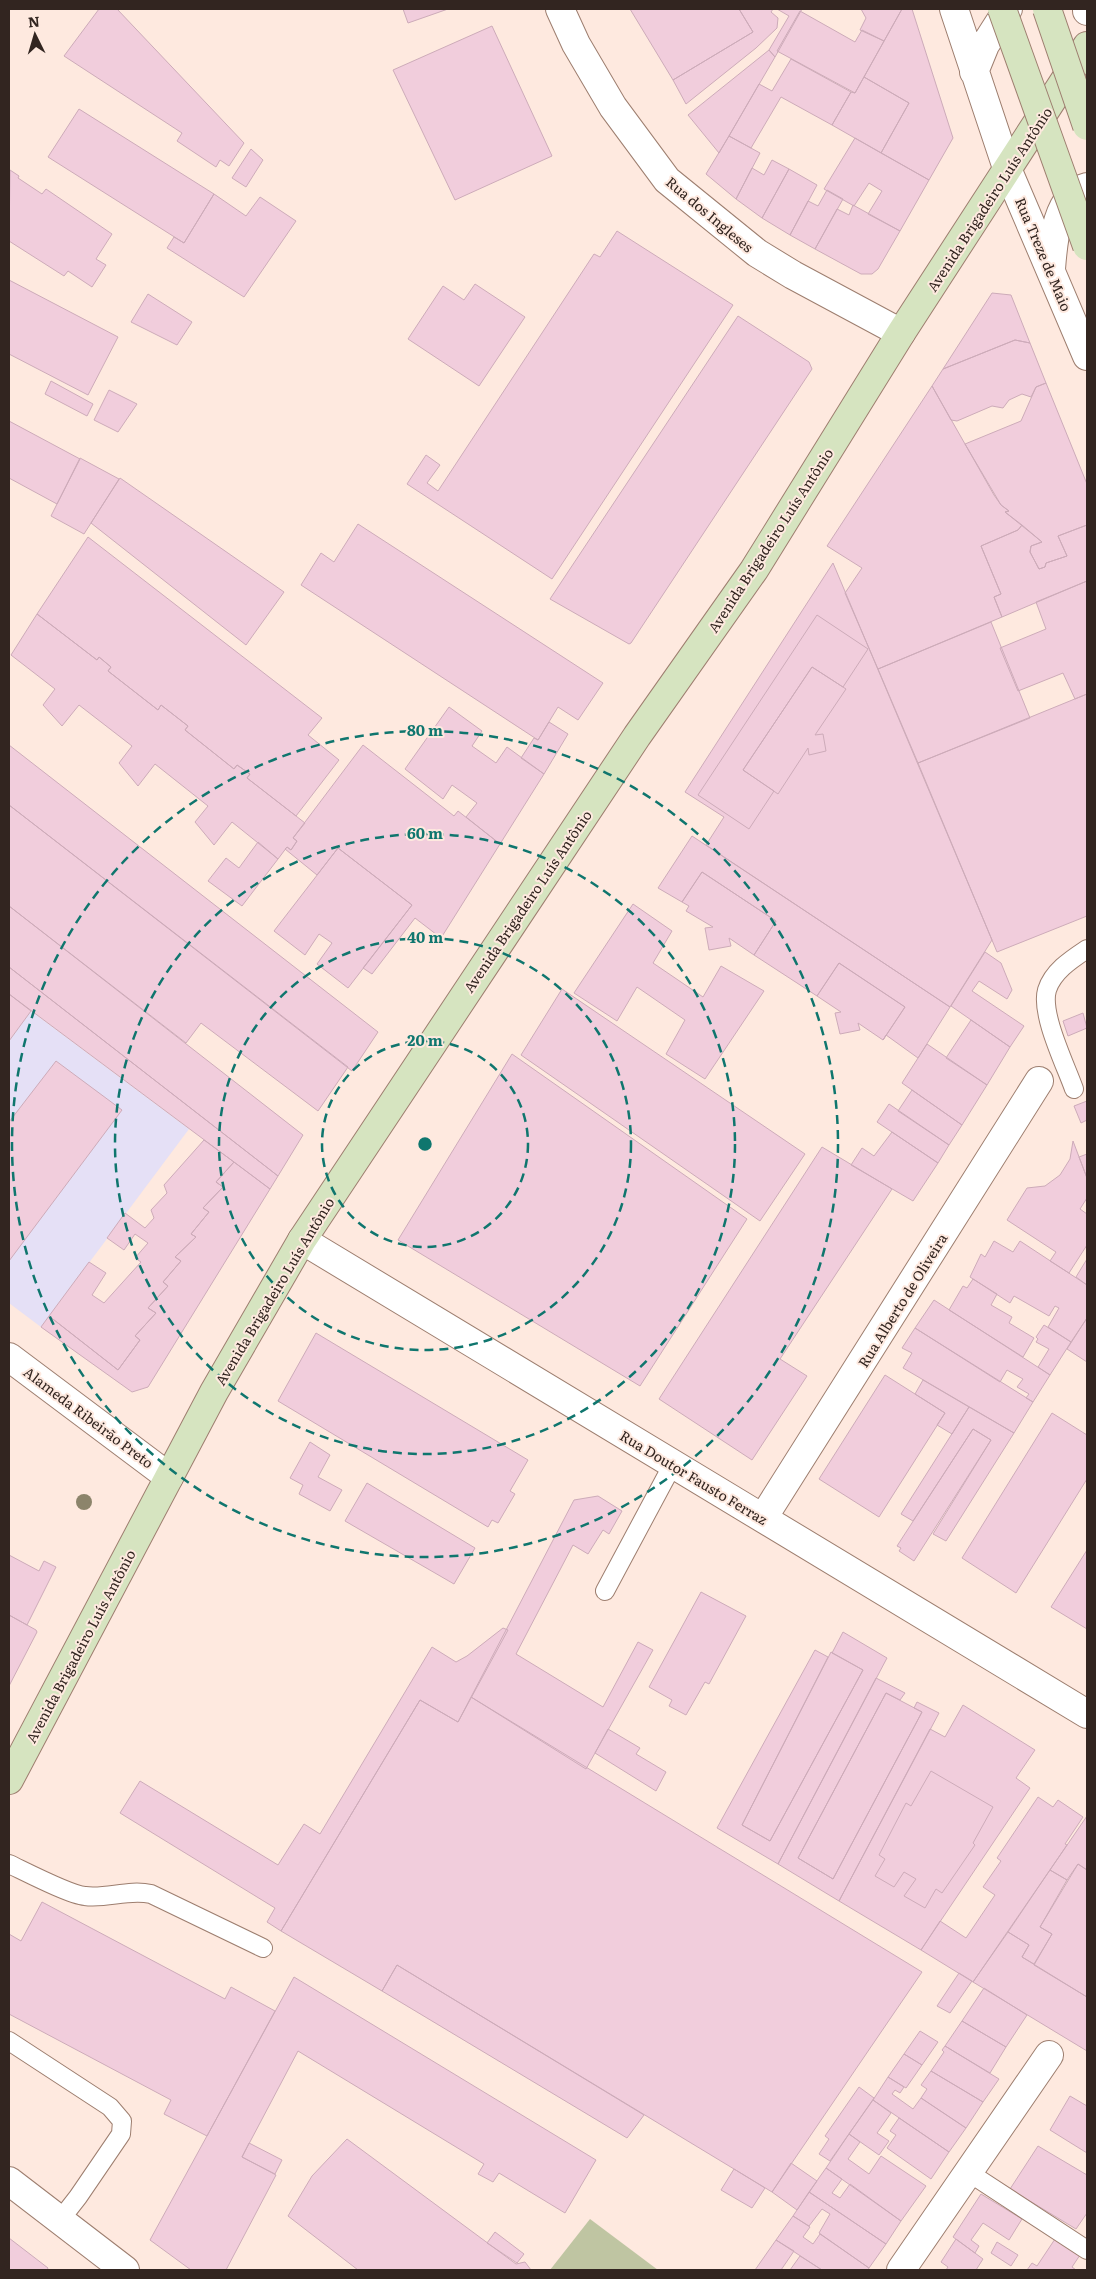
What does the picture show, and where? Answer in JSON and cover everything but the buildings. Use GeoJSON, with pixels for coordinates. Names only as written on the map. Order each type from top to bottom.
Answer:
{"type":"FeatureCollection","features":[{"type":"Feature","properties":{"kind":"main road"},"geometry":{"type":"LineString","coordinates":[[1002,9],[1087,246]]}},
{"type":"Feature","properties":{"kind":"main road"},"geometry":{"type":"LineString","coordinates":[[1047,9],[1087,126]]}},
{"type":"Feature","properties":{"kind":"main road","name":"Avenida Brigadeiro Luís Antônio"},"geometry":{"type":"LineString","coordinates":[[9,1780],[214,1392],[302,1240],[637,736],[754,570],[901,333],[1008,171],[1087,46]]}},
{"type":"Feature","properties":{"kind":"street","name":"Rua dos Ingleses"},"geometry":{"type":"LineString","coordinates":[[560,9],[576,44],[614,107],[668,180],[757,253],[793,275],[901,333]]}},
{"type":"Feature","properties":{"kind":"street","name":"Rua Treze de Maio"},"geometry":{"type":"LineString","coordinates":[[954,9],[1008,171],[1087,356]]}},
{"type":"Feature","properties":{"kind":"street"},"geometry":{"type":"LineString","coordinates":[[974,72],[985,45],[1008,9]]}},
{"type":"Feature","properties":{"kind":"street"},"geometry":{"type":"LineString","coordinates":[[1051,272],[1054,238],[1060,213],[1078,190],[1087,187]]}},
{"type":"Feature","properties":{"kind":"street","name":"Rua Alberto de Oliveira"},"geometry":{"type":"LineString","coordinates":[[763,1518],[1039,1080]]}},
{"type":"Feature","properties":{"kind":"street","name":"Rua Doutor Fausto Ferraz"},"geometry":{"type":"LineString","coordinates":[[302,1240],[1087,1714]]}},
{"type":"Feature","properties":{"kind":"street","name":"Alameda Ribeirão Preto"},"geometry":{"type":"LineString","coordinates":[[9,1357],[169,1477]]}},
{"type":"Feature","properties":{"kind":"street"},"geometry":{"type":"LineString","coordinates":[[901,2270],[1049,2055]]}},
{"type":"Feature","properties":{"kind":"street"},"geometry":{"type":"LineString","coordinates":[[9,2181],[125,2270]]}},
{"type":"Feature","properties":{"kind":"lane"},"geometry":{"type":"LineString","coordinates":[[1074,1090],[1047,1013],[1047,990],[1056,974],[1087,950]]}},
{"type":"Feature","properties":{"kind":"lane"},"geometry":{"type":"LineString","coordinates":[[605,1591],[673,1464]]}},
{"type":"Feature","properties":{"kind":"lane"},"geometry":{"type":"LineString","coordinates":[[9,1864],[82,1896],[98,1897],[139,1891],[151,1894],[263,1948]]}},
{"type":"Feature","properties":{"kind":"lane"},"geometry":{"type":"LineString","coordinates":[[9,2041],[110,2107],[122,2121],[121,2134],[60,2220]]}},
{"type":"Feature","properties":{"kind":"lane"},"geometry":{"type":"LineString","coordinates":[[968,2172],[1087,2250]]}},
{"type":"Feature","properties":{"kind":"shaded area"},"geometry":{"type":"Polygon","coordinates":[[[31,1011],[189,1129],[41,1327],[9,1303],[9,1041],[31,1011]]]}},
{"type":"Feature","properties":{"kind":"green space"},"geometry":{"type":"Polygon","coordinates":[[[590,2219],[658,2270],[550,2270],[590,2219]]]}}]}
